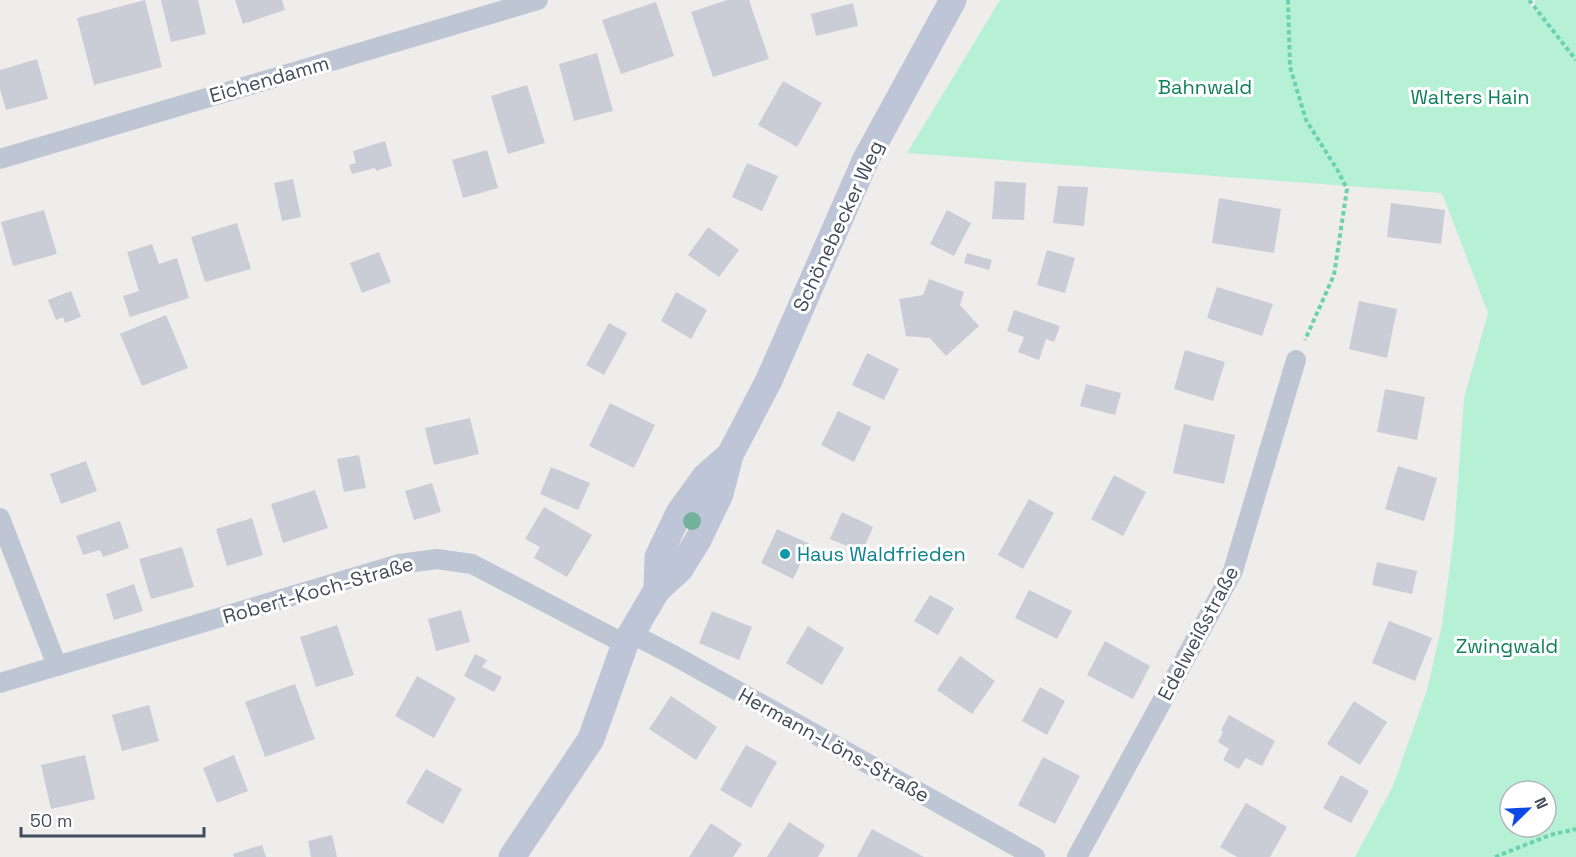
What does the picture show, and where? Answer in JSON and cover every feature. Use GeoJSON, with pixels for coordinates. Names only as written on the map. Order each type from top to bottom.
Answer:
{"type":"FeatureCollection","features":[{"type":"Feature","properties":{"kind":"street","name":"Eichendamm"},"geometry":{"type":"LineString","coordinates":[[0,159],[538,0]]}},
{"type":"Feature","properties":{"kind":"street","name":"Schönebecker Weg"},"geometry":{"type":"LineString","coordinates":[[512,857],[591,739],[629,639],[657,590],[658,557],[679,513],[705,477],[730,455],[769,380],[866,159],[953,0]]}},
{"type":"Feature","properties":{"kind":"street","name":"Edelweißstraße"},"geometry":{"type":"LineString","coordinates":[[1077,857],[1233,571],[1296,360]]}},
{"type":"Feature","properties":{"kind":"street"},"geometry":{"type":"LineString","coordinates":[[0,518],[57,666]]}},
{"type":"Feature","properties":{"kind":"street","name":"Robert-Koch-Straße"},"geometry":{"type":"LineString","coordinates":[[0,683],[399,564],[437,559],[472,564],[629,639]]}},
{"type":"Feature","properties":{"kind":"street","name":"Hermann-Löns-Straße"},"geometry":{"type":"LineString","coordinates":[[629,639],[685,662],[1035,857]]}},
{"type":"Feature","properties":{"kind":"path"},"geometry":{"type":"LineString","coordinates":[[1288,0],[1290,68],[1306,120],[1347,189],[1334,275],[1296,360]]}},
{"type":"Feature","properties":{"kind":"path"},"geometry":{"type":"LineString","coordinates":[[1528,0],[1576,60]]}},
{"type":"Feature","properties":{"kind":"path"},"geometry":{"type":"LineString","coordinates":[[1495,857],[1550,835],[1576,829]]}},
{"type":"Feature","properties":{"kind":"green space"},"geometry":{"type":"Polygon","coordinates":[[[1000,0],[1527,0],[1534,12],[1535,0],[1576,0],[1576,857],[1355,857],[1393,786],[1427,690],[1442,625],[1454,534],[1464,398],[1488,313],[1442,193],[907,153],[1000,0]]]}},
{"type":"Feature","properties":{"kind":"building"},"geometry":{"type":"Polygon","coordinates":[[[145,0],[162,67],[94,85],[77,18],[145,0]]]}},
{"type":"Feature","properties":{"kind":"building"},"geometry":{"type":"Polygon","coordinates":[[[161,0],[198,0],[206,34],[171,42],[161,0]]]}},
{"type":"Feature","properties":{"kind":"building"},"geometry":{"type":"Polygon","coordinates":[[[235,0],[282,0],[285,10],[243,24],[235,0]]]}},
{"type":"Feature","properties":{"kind":"building"},"geometry":{"type":"Polygon","coordinates":[[[727,0],[749,0],[769,59],[713,77],[691,12],[727,0]]]}},
{"type":"Feature","properties":{"kind":"building"},"geometry":{"type":"Polygon","coordinates":[[[656,2],[674,56],[621,74],[602,20],[656,2]]]}},
{"type":"Feature","properties":{"kind":"building"},"geometry":{"type":"Polygon","coordinates":[[[853,3],[858,26],[816,36],[811,14],[853,3]]]}},
{"type":"Feature","properties":{"kind":"building"},"geometry":{"type":"Polygon","coordinates":[[[597,53],[613,111],[574,121],[559,64],[597,53]]]}},
{"type":"Feature","properties":{"kind":"building"},"geometry":{"type":"Polygon","coordinates":[[[37,59],[48,99],[6,110],[0,89],[0,70],[37,59]]]}},
{"type":"Feature","properties":{"kind":"building"},"geometry":{"type":"Polygon","coordinates":[[[783,81],[822,103],[797,147],[758,125],[783,81]]]}},
{"type":"Feature","properties":{"kind":"building"},"geometry":{"type":"Polygon","coordinates":[[[527,85],[545,143],[508,154],[491,96],[527,85]]]}},
{"type":"Feature","properties":{"kind":"building"},"geometry":{"type":"Polygon","coordinates":[[[385,141],[392,166],[352,174],[349,165],[356,163],[353,151],[385,141]]]}},
{"type":"Feature","properties":{"kind":"building"},"geometry":{"type":"Polygon","coordinates":[[[487,150],[498,188],[463,198],[452,160],[487,150]]]}},
{"type":"Feature","properties":{"kind":"building"},"geometry":{"type":"Polygon","coordinates":[[[747,163],[778,176],[762,211],[732,197],[747,163]]]}},
{"type":"Feature","properties":{"kind":"building"},"geometry":{"type":"Polygon","coordinates":[[[293,179],[301,217],[282,221],[274,183],[293,179]]]}},
{"type":"Feature","properties":{"kind":"building"},"geometry":{"type":"Polygon","coordinates":[[[995,181],[1026,183],[1024,220],[992,219],[995,181]]]}},
{"type":"Feature","properties":{"kind":"building"},"geometry":{"type":"Polygon","coordinates":[[[1058,186],[1088,187],[1084,226],[1053,223],[1058,186]]]}},
{"type":"Feature","properties":{"kind":"building"},"geometry":{"type":"Polygon","coordinates":[[[1219,198],[1281,209],[1274,253],[1212,243],[1219,198]]]}},
{"type":"Feature","properties":{"kind":"building"},"geometry":{"type":"Polygon","coordinates":[[[1391,203],[1445,210],[1441,244],[1387,237],[1391,203]]]}},
{"type":"Feature","properties":{"kind":"building"},"geometry":{"type":"Polygon","coordinates":[[[44,210],[57,254],[13,266],[1,222],[44,210]]]}},
{"type":"Feature","properties":{"kind":"building"},"geometry":{"type":"Polygon","coordinates":[[[947,210],[971,223],[954,256],[930,244],[947,210]]]}},
{"type":"Feature","properties":{"kind":"building"},"geometry":{"type":"Polygon","coordinates":[[[237,223],[251,269],[205,282],[191,237],[237,223]]]}},
{"type":"Feature","properties":{"kind":"building"},"geometry":{"type":"Polygon","coordinates":[[[708,227],[739,250],[719,277],[688,255],[708,227]]]}},
{"type":"Feature","properties":{"kind":"building"},"geometry":{"type":"Polygon","coordinates":[[[152,244],[159,264],[177,258],[189,298],[130,317],[123,296],[139,291],[127,252],[152,244]]]}},
{"type":"Feature","properties":{"kind":"building"},"geometry":{"type":"Polygon","coordinates":[[[1047,250],[1075,258],[1065,293],[1037,285],[1047,250]]]}},
{"type":"Feature","properties":{"kind":"building"},"geometry":{"type":"Polygon","coordinates":[[[379,252],[391,282],[362,293],[350,263],[379,252]]]}},
{"type":"Feature","properties":{"kind":"building"},"geometry":{"type":"Polygon","coordinates":[[[967,253],[992,260],[989,270],[964,263],[967,253]]]}},
{"type":"Feature","properties":{"kind":"building"},"geometry":{"type":"Polygon","coordinates":[[[929,279],[964,292],[960,305],[979,326],[946,356],[930,338],[906,336],[899,299],[923,295],[929,279]]]}},
{"type":"Feature","properties":{"kind":"building"},"geometry":{"type":"Polygon","coordinates":[[[1217,287],[1273,304],[1262,336],[1207,318],[1217,287]]]}},
{"type":"Feature","properties":{"kind":"building"},"geometry":{"type":"Polygon","coordinates":[[[71,291],[81,317],[65,323],[63,317],[56,320],[48,300],[71,291]]]}},
{"type":"Feature","properties":{"kind":"building"},"geometry":{"type":"Polygon","coordinates":[[[676,292],[707,310],[691,339],[661,321],[676,292]]]}},
{"type":"Feature","properties":{"kind":"building"},"geometry":{"type":"Polygon","coordinates":[[[1359,301],[1397,309],[1387,358],[1349,349],[1359,301]]]}},
{"type":"Feature","properties":{"kind":"building"},"geometry":{"type":"Polygon","coordinates":[[[1014,310],[1060,326],[1054,342],[1046,339],[1039,360],[1018,352],[1024,337],[1007,331],[1014,310]]]}},
{"type":"Feature","properties":{"kind":"building"},"geometry":{"type":"Polygon","coordinates":[[[166,315],[188,368],[142,386],[120,334],[166,315]]]}},
{"type":"Feature","properties":{"kind":"building"},"geometry":{"type":"Polygon","coordinates":[[[609,323],[627,333],[604,375],[586,365],[609,323]]]}},
{"type":"Feature","properties":{"kind":"building"},"geometry":{"type":"Polygon","coordinates":[[[1185,350],[1225,362],[1213,401],[1174,389],[1185,350]]]}},
{"type":"Feature","properties":{"kind":"building"},"geometry":{"type":"Polygon","coordinates":[[[867,353],[899,369],[884,400],[852,385],[867,353]]]}},
{"type":"Feature","properties":{"kind":"building"},"geometry":{"type":"Polygon","coordinates":[[[1086,384],[1121,393],[1115,415],[1080,406],[1086,384]]]}},
{"type":"Feature","properties":{"kind":"building"},"geometry":{"type":"Polygon","coordinates":[[[1385,389],[1425,397],[1417,440],[1377,432],[1385,389]]]}},
{"type":"Feature","properties":{"kind":"building"},"geometry":{"type":"Polygon","coordinates":[[[610,403],[655,425],[634,468],[589,446],[610,403]]]}},
{"type":"Feature","properties":{"kind":"building"},"geometry":{"type":"Polygon","coordinates":[[[838,411],[871,427],[854,462],[821,445],[838,411]]]}},
{"type":"Feature","properties":{"kind":"building"},"geometry":{"type":"Polygon","coordinates":[[[470,418],[479,454],[434,465],[425,428],[470,418]]]}},
{"type":"Feature","properties":{"kind":"building"},"geometry":{"type":"Polygon","coordinates":[[[1184,424],[1235,435],[1224,484],[1173,473],[1184,424]]]}},
{"type":"Feature","properties":{"kind":"building"},"geometry":{"type":"Polygon","coordinates":[[[359,455],[366,488],[344,492],[337,459],[359,455]]]}},
{"type":"Feature","properties":{"kind":"building"},"geometry":{"type":"Polygon","coordinates":[[[86,461],[97,491],[61,504],[50,474],[86,461]]]}},
{"type":"Feature","properties":{"kind":"building"},"geometry":{"type":"Polygon","coordinates":[[[1398,466],[1437,478],[1424,521],[1385,509],[1398,466]]]}},
{"type":"Feature","properties":{"kind":"building"},"geometry":{"type":"Polygon","coordinates":[[[551,467],[590,483],[578,510],[540,494],[551,467]]]}},
{"type":"Feature","properties":{"kind":"building"},"geometry":{"type":"Polygon","coordinates":[[[1114,475],[1146,492],[1123,536],[1091,519],[1114,475]]]}},
{"type":"Feature","properties":{"kind":"building"},"geometry":{"type":"Polygon","coordinates":[[[432,483],[441,512],[414,520],[405,491],[432,483]]]}},
{"type":"Feature","properties":{"kind":"building"},"geometry":{"type":"Polygon","coordinates":[[[315,490],[328,528],[283,543],[271,504],[315,490]]]}},
{"type":"Feature","properties":{"kind":"building"},"geometry":{"type":"Polygon","coordinates":[[[1029,499],[1054,513],[1023,569],[998,555],[1029,499]]]}},
{"type":"Feature","properties":{"kind":"building"},"geometry":{"type":"Polygon","coordinates":[[[544,507],[592,535],[567,577],[534,558],[540,547],[525,539],[544,507]]]}},
{"type":"Feature","properties":{"kind":"building"},"geometry":{"type":"Polygon","coordinates":[[[842,512],[873,527],[862,552],[830,539],[842,512]]]}},
{"type":"Feature","properties":{"kind":"building"},"geometry":{"type":"Polygon","coordinates":[[[252,518],[263,555],[227,566],[216,529],[252,518]]]}},
{"type":"Feature","properties":{"kind":"building"},"geometry":{"type":"Polygon","coordinates":[[[120,521],[129,548],[103,557],[100,550],[83,555],[76,536],[120,521]]]}},
{"type":"Feature","properties":{"kind":"building","name":"Haus Waldfrieden"},"geometry":{"type":"Polygon","coordinates":[[[777,529],[810,544],[793,579],[761,563],[777,529]]]}},
{"type":"Feature","properties":{"kind":"building"},"geometry":{"type":"Polygon","coordinates":[[[182,547],[194,587],[151,599],[139,559],[182,547]]]}},
{"type":"Feature","properties":{"kind":"building"},"geometry":{"type":"Polygon","coordinates":[[[1377,562],[1417,571],[1412,594],[1372,585],[1377,562]]]}},
{"type":"Feature","properties":{"kind":"building"},"geometry":{"type":"Polygon","coordinates":[[[134,584],[143,611],[114,620],[106,594],[134,584]]]}},
{"type":"Feature","properties":{"kind":"building"},"geometry":{"type":"Polygon","coordinates":[[[1029,590],[1072,611],[1057,639],[1015,618],[1029,590]]]}},
{"type":"Feature","properties":{"kind":"building"},"geometry":{"type":"Polygon","coordinates":[[[930,595],[954,608],[938,635],[914,621],[930,595]]]}},
{"type":"Feature","properties":{"kind":"building"},"geometry":{"type":"Polygon","coordinates":[[[461,610],[470,642],[436,651],[428,619],[461,610]]]}},
{"type":"Feature","properties":{"kind":"building"},"geometry":{"type":"Polygon","coordinates":[[[712,611],[752,627],[739,660],[699,643],[712,611]]]}},
{"type":"Feature","properties":{"kind":"building"},"geometry":{"type":"Polygon","coordinates":[[[1389,621],[1432,638],[1415,681],[1372,663],[1389,621]]]}},
{"type":"Feature","properties":{"kind":"building"},"geometry":{"type":"Polygon","coordinates":[[[337,625],[354,675],[316,687],[300,637],[337,625]]]}},
{"type":"Feature","properties":{"kind":"building"},"geometry":{"type":"Polygon","coordinates":[[[808,626],[844,648],[822,685],[786,663],[808,626]]]}},
{"type":"Feature","properties":{"kind":"building"},"geometry":{"type":"Polygon","coordinates":[[[1105,641],[1150,666],[1133,699],[1087,675],[1105,641]]]}},
{"type":"Feature","properties":{"kind":"building"},"geometry":{"type":"Polygon","coordinates":[[[475,654],[487,660],[482,667],[502,677],[494,692],[464,676],[475,654]]]}},
{"type":"Feature","properties":{"kind":"building"},"geometry":{"type":"Polygon","coordinates":[[[960,656],[995,681],[972,714],[937,690],[960,656]]]}},
{"type":"Feature","properties":{"kind":"building"},"geometry":{"type":"Polygon","coordinates":[[[417,676],[456,698],[434,738],[395,716],[417,676]]]}},
{"type":"Feature","properties":{"kind":"building"},"geometry":{"type":"Polygon","coordinates":[[[295,684],[315,739],[265,757],[245,702],[295,684]]]}},
{"type":"Feature","properties":{"kind":"building"},"geometry":{"type":"Polygon","coordinates":[[[1040,687],[1065,701],[1047,735],[1022,721],[1040,687]]]}},
{"type":"Feature","properties":{"kind":"building"},"geometry":{"type":"Polygon","coordinates":[[[671,696],[717,727],[696,760],[649,729],[671,696]]]}},
{"type":"Feature","properties":{"kind":"building"},"geometry":{"type":"Polygon","coordinates":[[[1354,701],[1387,722],[1360,765],[1327,744],[1354,701]]]}},
{"type":"Feature","properties":{"kind":"building"},"geometry":{"type":"Polygon","coordinates":[[[149,705],[159,741],[122,751],[112,715],[149,705]]]}},
{"type":"Feature","properties":{"kind":"building"},"geometry":{"type":"Polygon","coordinates":[[[1229,715],[1275,741],[1262,766],[1246,758],[1239,769],[1223,760],[1229,749],[1218,742],[1229,715]]]}},
{"type":"Feature","properties":{"kind":"building"},"geometry":{"type":"Polygon","coordinates":[[[746,745],[777,762],[751,808],[720,790],[746,745]]]}},
{"type":"Feature","properties":{"kind":"building"},"geometry":{"type":"Polygon","coordinates":[[[85,755],[95,799],[51,809],[41,765],[85,755]]]}},
{"type":"Feature","properties":{"kind":"building"},"geometry":{"type":"Polygon","coordinates":[[[234,755],[248,791],[217,803],[203,768],[234,755]]]}},
{"type":"Feature","properties":{"kind":"building"},"geometry":{"type":"Polygon","coordinates":[[[1043,757],[1080,776],[1055,824],[1018,805],[1043,757]]]}},
{"type":"Feature","properties":{"kind":"building"},"geometry":{"type":"Polygon","coordinates":[[[426,769],[462,789],[443,824],[406,803],[426,769]]]}},
{"type":"Feature","properties":{"kind":"building"},"geometry":{"type":"Polygon","coordinates":[[[1341,775],[1369,791],[1351,823],[1323,808],[1341,775]]]}},
{"type":"Feature","properties":{"kind":"building"},"geometry":{"type":"Polygon","coordinates":[[[1246,803],[1287,827],[1270,857],[1237,857],[1220,847],[1246,803]]]}},
{"type":"Feature","properties":{"kind":"building"},"geometry":{"type":"Polygon","coordinates":[[[789,822],[825,845],[818,857],[767,857],[789,822]]]}},
{"type":"Feature","properties":{"kind":"building"},"geometry":{"type":"Polygon","coordinates":[[[711,823],[742,844],[733,857],[689,857],[711,823]]]}},
{"type":"Feature","properties":{"kind":"building"},"geometry":{"type":"Polygon","coordinates":[[[872,829],[924,857],[857,857],[872,829]]]}},
{"type":"Feature","properties":{"kind":"building"},"geometry":{"type":"Polygon","coordinates":[[[332,835],[337,857],[311,857],[308,841],[332,835]]]}},
{"type":"Feature","properties":{"kind":"building"},"geometry":{"type":"Polygon","coordinates":[[[262,845],[266,857],[234,857],[233,854],[262,845]]]}},
{"type":"Feature","properties":{"kind":"place","name":"Haus Waldfrieden"},"geometry":{"type":"Point","coordinates":[785,554]}},
{"type":"Feature","properties":{"kind":"park label","name":"Bahnwald"},"geometry":{"type":"Point","coordinates":[1205,87]}},
{"type":"Feature","properties":{"kind":"park label","name":"Walters Hain"},"geometry":{"type":"Point","coordinates":[1470,97]}},
{"type":"Feature","properties":{"kind":"park label","name":"Zwingwald"},"geometry":{"type":"Point","coordinates":[1507,646]}}]}
